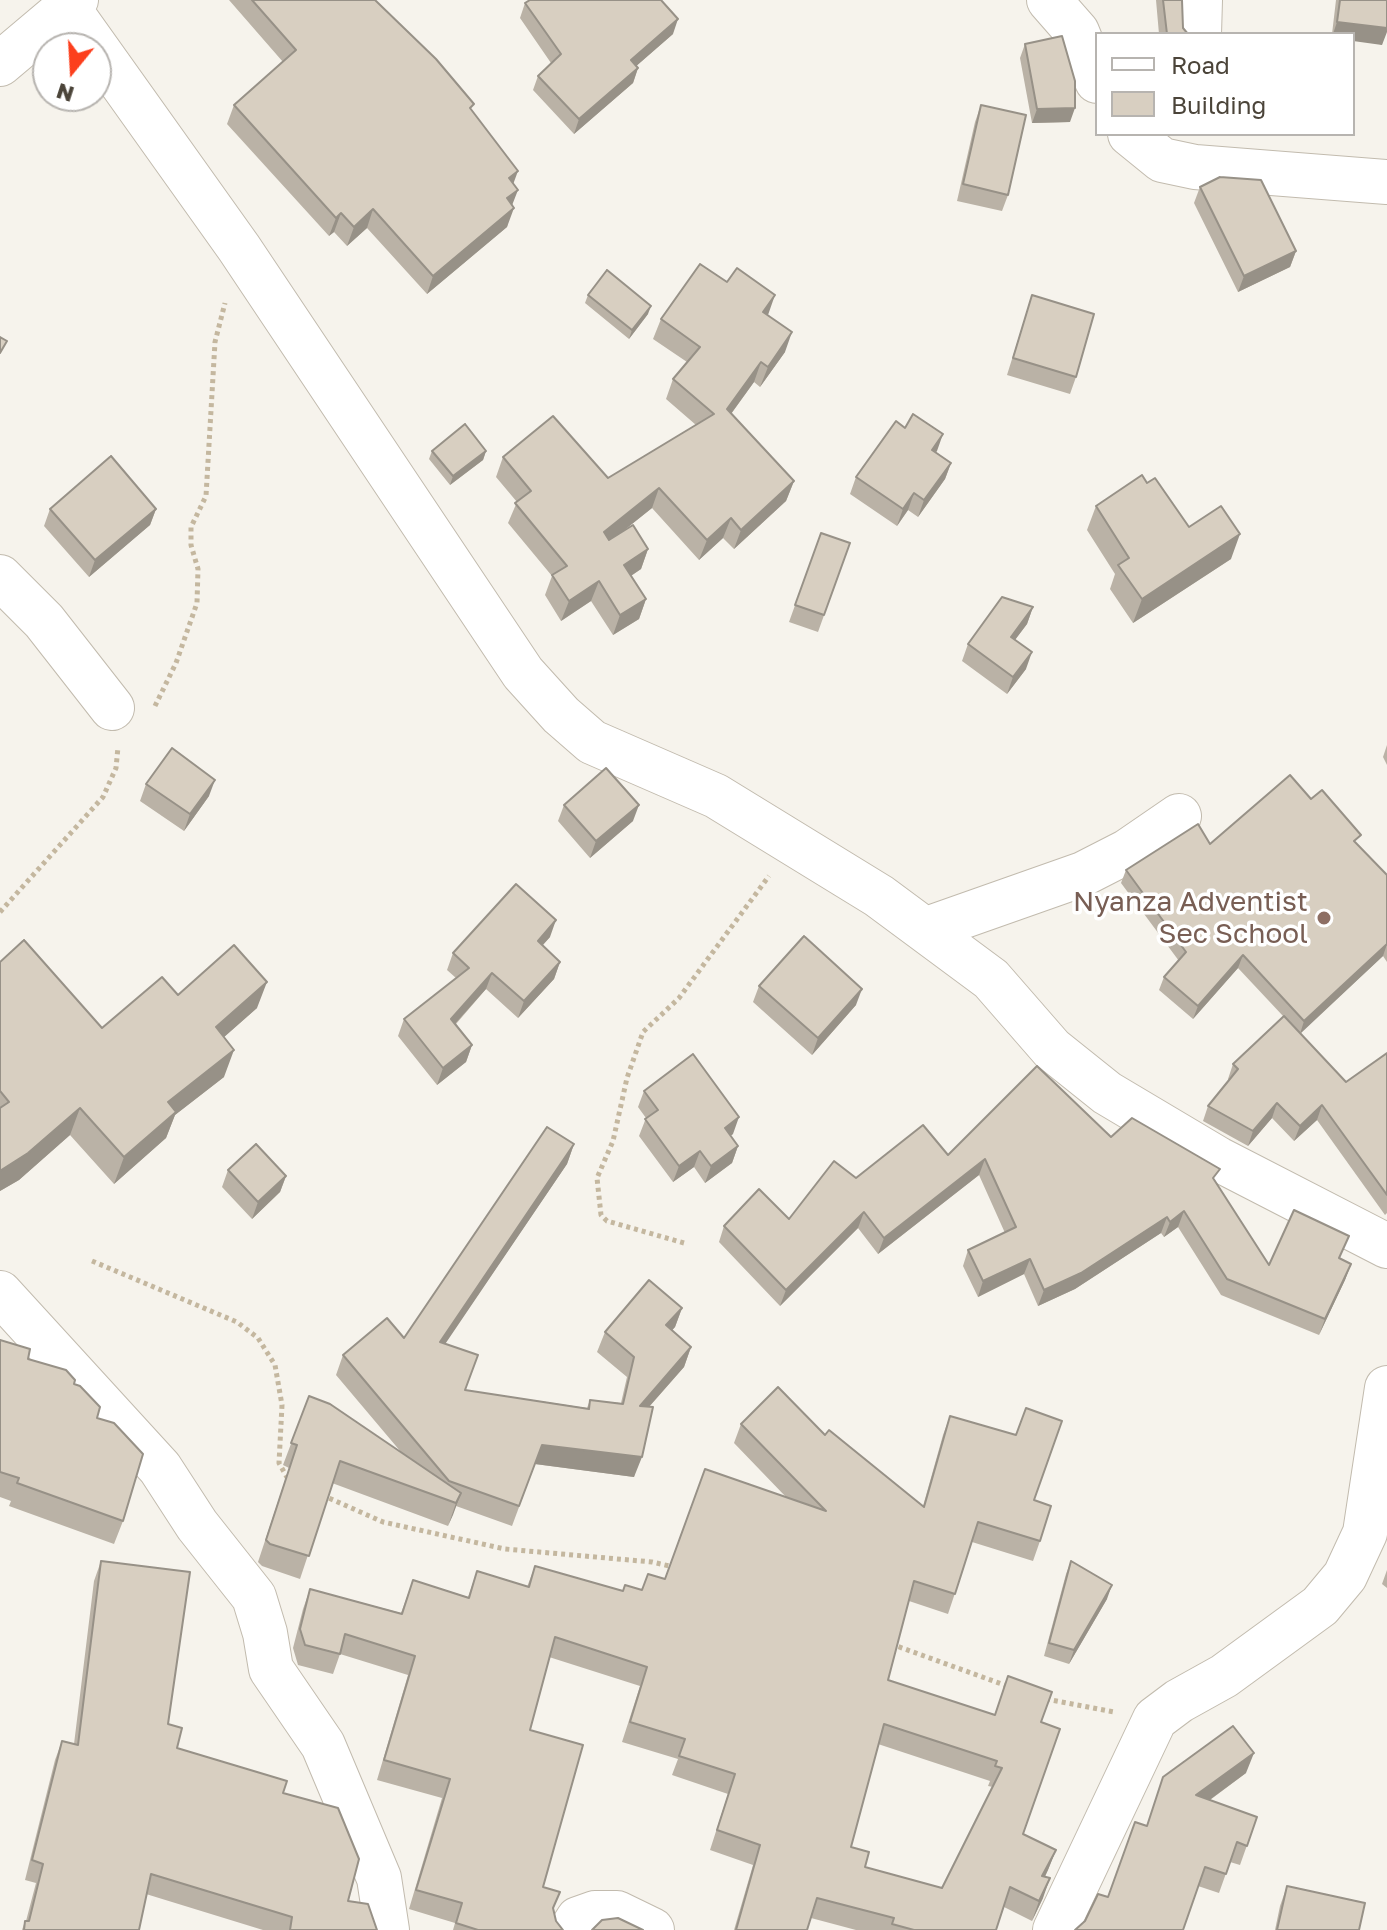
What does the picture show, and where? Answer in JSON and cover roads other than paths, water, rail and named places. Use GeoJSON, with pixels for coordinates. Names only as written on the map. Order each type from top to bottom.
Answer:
{"type":"FeatureCollection","features":[{"type":"Feature","properties":{"kind":"street"},"geometry":{"type":"LineString","coordinates":[[1049,0],[1077,32],[1095,76]]}},
{"type":"Feature","properties":{"kind":"street"},"geometry":{"type":"LineString","coordinates":[[1199,32],[1200,0]]}},
{"type":"Feature","properties":{"kind":"street"},"geometry":{"type":"LineString","coordinates":[[0,64],[72,4],[523,673],[561,715],[592,742],[716,796],[792,842],[927,929],[991,979],[1052,1049],[1107,1093],[1218,1159],[1387,1246]]}},
{"type":"Feature","properties":{"kind":"street"},"geometry":{"type":"LineString","coordinates":[[1132,136],[1162,160],[1196,150],[1387,182]]}},
{"type":"Feature","properties":{"kind":"street"},"geometry":{"type":"LineString","coordinates":[[0,577],[44,621],[130,722]]}},
{"type":"Feature","properties":{"kind":"street"},"geometry":{"type":"LineString","coordinates":[[927,929],[1083,874],[1128,851],[1179,816]]}},
{"type":"Feature","properties":{"kind":"street"},"geometry":{"type":"LineString","coordinates":[[0,1293],[160,1468],[197,1525],[254,1597],[265,1633],[271,1669],[323,1745],[379,1878],[387,1930]]}},
{"type":"Feature","properties":{"kind":"street"},"geometry":{"type":"LineString","coordinates":[[1055,1930],[1155,1719],[1179,1701],[1224,1676],[1320,1606],[1345,1576],[1365,1533],[1387,1388]]}},
{"type":"Feature","properties":{"kind":"street"},"geometry":{"type":"LineString","coordinates":[[571,1930],[578,1919],[595,1913],[617,1913],[652,1930]]}},
{"type":"Feature","properties":{"kind":"place","name":"Nyanza Adventist Sec School"},"geometry":{"type":"Point","coordinates":[1324,918]}}]}
